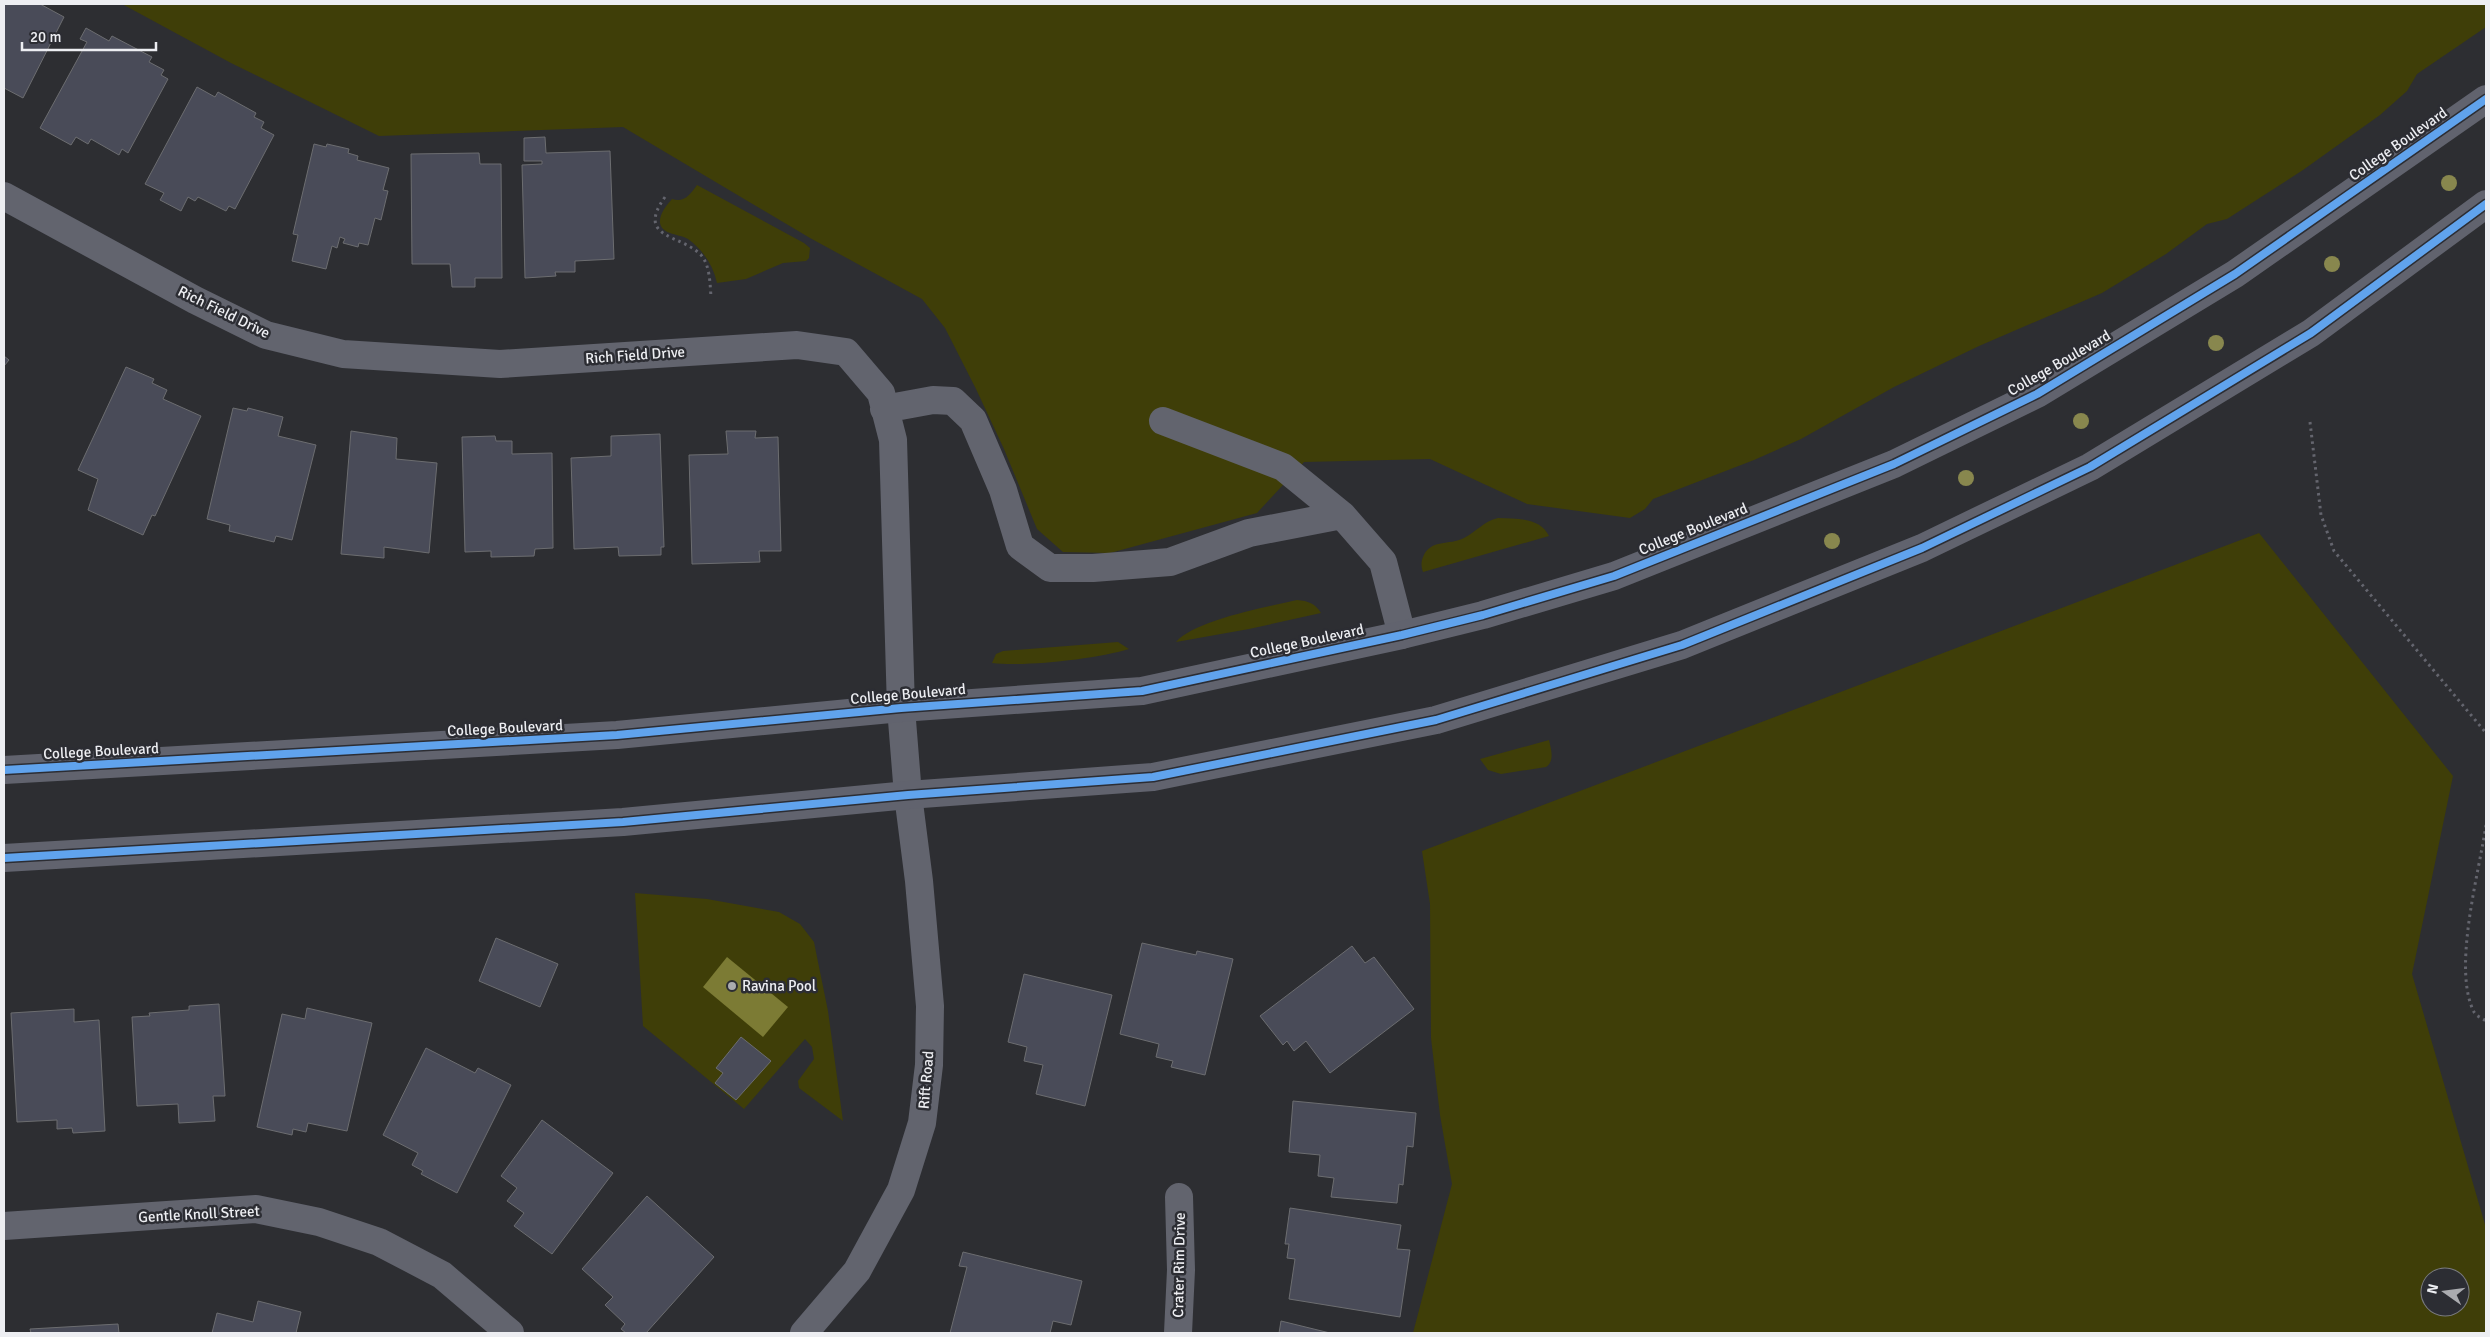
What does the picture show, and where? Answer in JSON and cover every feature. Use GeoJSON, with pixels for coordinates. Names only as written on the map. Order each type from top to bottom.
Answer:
{"type":"FeatureCollection","features":[{"type":"Feature","properties":{"kind":"main road","name":"College Boulevard"},"geometry":{"type":"LineString","coordinates":[[4,770],[617,735],[901,708],[1142,691],[1402,635],[1484,615],[1614,576],[1903,460],[2037,394],[2235,274],[2486,99]]}},
{"type":"Feature","properties":{"kind":"main road"},"geometry":{"type":"LineString","coordinates":[[4,858],[624,822],[908,795],[1153,777],[1436,720],[1682,645],[1922,548],[2090,467],[2311,333],[2486,204]]}},
{"type":"Feature","properties":{"kind":"street","name":"Rich Field Drive"},"geometry":{"type":"LineString","coordinates":[[4,196],[195,300],[266,335],[343,354],[500,364],[797,345],[846,352],[881,393],[893,440],[901,708],[908,795]]}},
{"type":"Feature","properties":{"kind":"street"},"geometry":{"type":"LineString","coordinates":[[884,408],[932,400],[953,401],[967,414],[973,420],[1004,490],[1020,546],[1050,568],[1093,568],[1170,562],[1250,533],[1342,515]]}},
{"type":"Feature","properties":{"kind":"street"},"geometry":{"type":"LineString","coordinates":[[1163,421],[1284,468],[1342,515],[1382,562],[1402,635]]}},
{"type":"Feature","properties":{"kind":"street","name":"Rift Road"},"geometry":{"type":"LineString","coordinates":[[804,1333],[857,1271],[901,1190],[922,1123],[929,1065],[930,1006],[919,880],[908,795]]}},
{"type":"Feature","properties":{"kind":"street","name":"Crater Rim Drive"},"geometry":{"type":"LineString","coordinates":[[1178,1333],[1181,1270],[1179,1197]]}},
{"type":"Feature","properties":{"kind":"street","name":"Gentle Knoll Street"},"geometry":{"type":"LineString","coordinates":[[4,1226],[256,1209],[318,1222],[380,1242],[442,1275],[510,1333]]}},
{"type":"Feature","properties":{"kind":"path"},"geometry":{"type":"LineString","coordinates":[[665,197],[656,214],[656,227],[661,234],[689,245],[702,257],[709,274],[711,297]]}},
{"type":"Feature","properties":{"kind":"path"},"geometry":{"type":"LineString","coordinates":[[2310,422],[2320,515],[2334,551],[2486,733]]}},
{"type":"Feature","properties":{"kind":"path"},"geometry":{"type":"LineString","coordinates":[[2486,825],[2465,962],[2466,989],[2475,1014],[2486,1021]]}},
{"type":"Feature","properties":{"kind":"shaded area"},"geometry":{"type":"Polygon","coordinates":[[[122,4],[2486,4],[2486,27],[2417,74],[2407,91],[2380,115],[2303,170],[2227,219],[2207,224],[2166,254],[2102,293],[1979,346],[1894,387],[1801,439],[1754,460],[1653,499],[1645,509],[1630,518],[1527,504],[1430,459],[1304,462],[1257,513],[1110,553],[1063,552],[1037,529],[1004,449],[976,389],[945,328],[922,299],[810,238],[623,127],[379,136],[231,63],[122,4]]]}},
{"type":"Feature","properties":{"kind":"shaded area"},"geometry":{"type":"Polygon","coordinates":[[[697,185],[804,243],[810,248],[809,258],[806,261],[783,263],[746,279],[717,283],[707,258],[698,248],[688,239],[664,230],[660,222],[662,212],[672,199],[683,199],[697,185]]]}},
{"type":"Feature","properties":{"kind":"shaded area"},"geometry":{"type":"Polygon","coordinates":[[[1498,518],[1534,522],[1540,525],[1549,536],[1423,572],[1422,559],[1426,551],[1431,547],[1464,538],[1488,522],[1498,518]]]}},
{"type":"Feature","properties":{"kind":"shaded area"},"geometry":{"type":"Polygon","coordinates":[[[2259,533],[2453,776],[2412,974],[2486,1228],[2486,1333],[1413,1333],[1452,1184],[1440,1115],[1431,1038],[1430,904],[1422,851],[2259,533]]]}},
{"type":"Feature","properties":{"kind":"shaded area"},"geometry":{"type":"Polygon","coordinates":[[[1297,600],[1311,603],[1321,613],[1249,629],[1176,642],[1185,634],[1199,627],[1232,615],[1297,600]]]}},
{"type":"Feature","properties":{"kind":"shaded area"},"geometry":{"type":"Polygon","coordinates":[[[1118,642],[1129,649],[1098,656],[1060,661],[1023,664],[992,663],[996,654],[1003,651],[1118,642]]]}},
{"type":"Feature","properties":{"kind":"shaded area"},"geometry":{"type":"Polygon","coordinates":[[[1549,740],[1551,762],[1546,767],[1501,774],[1488,770],[1480,759],[1549,740]]]}},
{"type":"Feature","properties":{"kind":"shaded area","name":"Ravina Pool"},"geometry":{"type":"Polygon","coordinates":[[[635,893],[707,899],[779,912],[800,924],[814,942],[828,1011],[843,1121],[799,1088],[798,1081],[814,1059],[812,1047],[805,1039],[744,1109],[643,1026],[635,893]]]}},
{"type":"Feature","properties":{"kind":"shaded area"},"geometry":{"type":"Polygon","coordinates":[[[727,957],[788,1007],[763,1037],[703,987],[727,957]]]}},
{"type":"Feature","properties":{"kind":"building"},"geometry":{"type":"Polygon","coordinates":[[[4,4],[40,4],[64,17],[23,98],[4,88],[4,4]]]}},
{"type":"Feature","properties":{"kind":"building"},"geometry":{"type":"Polygon","coordinates":[[[86,28],[109,41],[112,36],[152,57],[149,62],[164,70],[161,75],[168,79],[128,153],[122,149],[119,155],[91,139],[88,144],[76,137],[71,145],[40,128],[87,42],[80,39],[86,28]]]}},
{"type":"Feature","properties":{"kind":"building"},"geometry":{"type":"Polygon","coordinates":[[[197,87],[215,97],[218,92],[256,113],[254,117],[264,122],[261,128],[274,135],[235,209],[229,206],[226,211],[198,197],[195,201],[188,197],[181,211],[160,200],[164,193],[145,184],[197,87]]]}},
{"type":"Feature","properties":{"kind":"building"},"geometry":{"type":"Polygon","coordinates":[[[545,137],[546,153],[610,151],[614,259],[575,261],[575,272],[555,272],[556,276],[525,278],[522,165],[542,164],[542,161],[524,161],[524,138],[545,137]]]}},
{"type":"Feature","properties":{"kind":"building"},"geometry":{"type":"Polygon","coordinates":[[[314,144],[326,147],[327,144],[349,149],[348,153],[358,156],[357,160],[389,168],[383,190],[388,191],[381,220],[375,218],[368,245],[359,243],[358,247],[343,243],[345,239],[340,237],[337,248],[332,246],[326,269],[292,261],[298,235],[293,234],[314,144]]]}},
{"type":"Feature","properties":{"kind":"building"},"geometry":{"type":"Polygon","coordinates":[[[479,153],[480,164],[501,164],[502,278],[475,278],[475,287],[452,287],[450,264],[412,264],[411,154],[479,153]]]}},
{"type":"Feature","properties":{"kind":"building"},"geometry":{"type":"Polygon","coordinates":[[[4,356],[9,360],[4,366],[4,356]]]}},
{"type":"Feature","properties":{"kind":"building"},"geometry":{"type":"Polygon","coordinates":[[[126,367],[154,379],[152,383],[167,390],[163,399],[201,416],[155,516],[152,515],[143,535],[88,510],[98,479],[78,470],[126,367]]]}},
{"type":"Feature","properties":{"kind":"building"},"geometry":{"type":"Polygon","coordinates":[[[233,408],[247,411],[248,408],[283,417],[278,436],[316,445],[292,540],[276,536],[274,542],[229,531],[230,525],[207,519],[233,408]]]}},
{"type":"Feature","properties":{"kind":"building"},"geometry":{"type":"Polygon","coordinates":[[[351,431],[397,438],[396,459],[437,463],[429,553],[384,547],[384,558],[341,554],[351,431]]]}},
{"type":"Feature","properties":{"kind":"building"},"geometry":{"type":"Polygon","coordinates":[[[726,431],[756,431],[755,438],[778,437],[781,551],[759,551],[760,562],[692,564],[689,455],[728,454],[726,431]]]}},
{"type":"Feature","properties":{"kind":"building"},"geometry":{"type":"Polygon","coordinates":[[[660,434],[664,547],[661,547],[661,555],[619,556],[618,547],[574,549],[571,458],[611,456],[611,436],[660,434]]]}},
{"type":"Feature","properties":{"kind":"building"},"geometry":{"type":"Polygon","coordinates":[[[495,436],[496,441],[512,441],[512,454],[552,453],[553,548],[535,549],[534,556],[491,557],[491,551],[465,552],[462,437],[495,436]]]}},
{"type":"Feature","properties":{"kind":"building"},"geometry":{"type":"Polygon","coordinates":[[[496,938],[558,964],[540,1007],[479,981],[496,938]]]}},
{"type":"Feature","properties":{"kind":"building"},"geometry":{"type":"Polygon","coordinates":[[[1142,943],[1196,955],[1197,951],[1233,959],[1205,1075],[1171,1067],[1173,1061],[1156,1057],[1159,1044],[1120,1034],[1142,943]]]}},
{"type":"Feature","properties":{"kind":"building"},"geometry":{"type":"Polygon","coordinates":[[[1352,946],[1365,963],[1374,957],[1414,1009],[1330,1073],[1306,1041],[1294,1051],[1287,1041],[1283,1045],[1260,1016],[1352,946]]]}},
{"type":"Feature","properties":{"kind":"building"},"geometry":{"type":"Polygon","coordinates":[[[1024,974],[1112,995],[1085,1106],[1036,1094],[1043,1065],[1024,1061],[1027,1047],[1008,1042],[1024,974]]]}},
{"type":"Feature","properties":{"kind":"building"},"geometry":{"type":"Polygon","coordinates":[[[219,1004],[225,1096],[213,1096],[215,1121],[179,1123],[178,1104],[137,1106],[132,1017],[150,1016],[149,1013],[189,1010],[189,1006],[219,1004]]]}},
{"type":"Feature","properties":{"kind":"building"},"geometry":{"type":"Polygon","coordinates":[[[307,1008],[372,1023],[347,1131],[308,1123],[306,1132],[293,1129],[292,1135],[257,1127],[282,1014],[305,1019],[307,1008]]]}},
{"type":"Feature","properties":{"kind":"building"},"geometry":{"type":"Polygon","coordinates":[[[74,1009],[74,1022],[99,1020],[105,1131],[73,1133],[72,1128],[57,1129],[57,1120],[17,1122],[11,1013],[74,1009]]]}},
{"type":"Feature","properties":{"kind":"building"},"geometry":{"type":"Polygon","coordinates":[[[741,1037],[771,1061],[736,1100],[715,1083],[723,1073],[716,1068],[741,1037]]]}},
{"type":"Feature","properties":{"kind":"building"},"geometry":{"type":"Polygon","coordinates":[[[426,1048],[475,1073],[478,1068],[511,1085],[457,1193],[421,1174],[423,1171],[412,1165],[418,1153],[383,1135],[426,1048]]]}},
{"type":"Feature","properties":{"kind":"building"},"geometry":{"type":"Polygon","coordinates":[[[1293,1101],[1416,1113],[1413,1147],[1407,1146],[1403,1185],[1399,1184],[1397,1203],[1331,1197],[1334,1178],[1318,1176],[1320,1155],[1289,1152],[1293,1101]]]}},
{"type":"Feature","properties":{"kind":"building"},"geometry":{"type":"Polygon","coordinates":[[[542,1120],[613,1173],[552,1254],[514,1226],[524,1213],[507,1201],[517,1188],[501,1176],[542,1120]]]}},
{"type":"Feature","properties":{"kind":"building"},"geometry":{"type":"Polygon","coordinates":[[[647,1196],[714,1257],[646,1333],[626,1333],[621,1329],[625,1324],[605,1305],[613,1297],[582,1269],[647,1196]]]}},
{"type":"Feature","properties":{"kind":"building"},"geometry":{"type":"Polygon","coordinates":[[[1290,1208],[1401,1225],[1397,1249],[1410,1250],[1400,1317],[1289,1299],[1295,1259],[1287,1258],[1289,1244],[1285,1244],[1290,1208]]]}},
{"type":"Feature","properties":{"kind":"building"},"geometry":{"type":"Polygon","coordinates":[[[963,1252],[1082,1281],[1071,1325],[1053,1321],[1050,1333],[950,1333],[967,1267],[959,1266],[963,1252]]]}},
{"type":"Feature","properties":{"kind":"building"},"geometry":{"type":"Polygon","coordinates":[[[258,1301],[301,1312],[296,1333],[212,1333],[217,1313],[253,1322],[258,1301]]]}},
{"type":"Feature","properties":{"kind":"building"},"geometry":{"type":"Polygon","coordinates":[[[1281,1321],[1330,1333],[1279,1333],[1281,1321]]]}},
{"type":"Feature","properties":{"kind":"building"},"geometry":{"type":"Polygon","coordinates":[[[118,1324],[119,1333],[31,1333],[30,1329],[118,1324]]]}},
{"type":"Feature","properties":{"kind":"cycle path"},"geometry":{"type":"LineString","coordinates":[[4,770],[617,735],[901,708],[1142,691],[1402,635],[1483,615],[1614,576],[1894,464],[2037,394],[2235,274],[2486,99]]}},
{"type":"Feature","properties":{"kind":"cycle path"},"geometry":{"type":"LineString","coordinates":[[4,858],[623,822],[908,795],[1153,777],[1436,720],[1682,645],[1922,548],[2090,467],[2311,333],[2486,204]]}},
{"type":"Feature","properties":{"kind":"place","name":"Ravina Pool"},"geometry":{"type":"Point","coordinates":[732,986]}}]}
